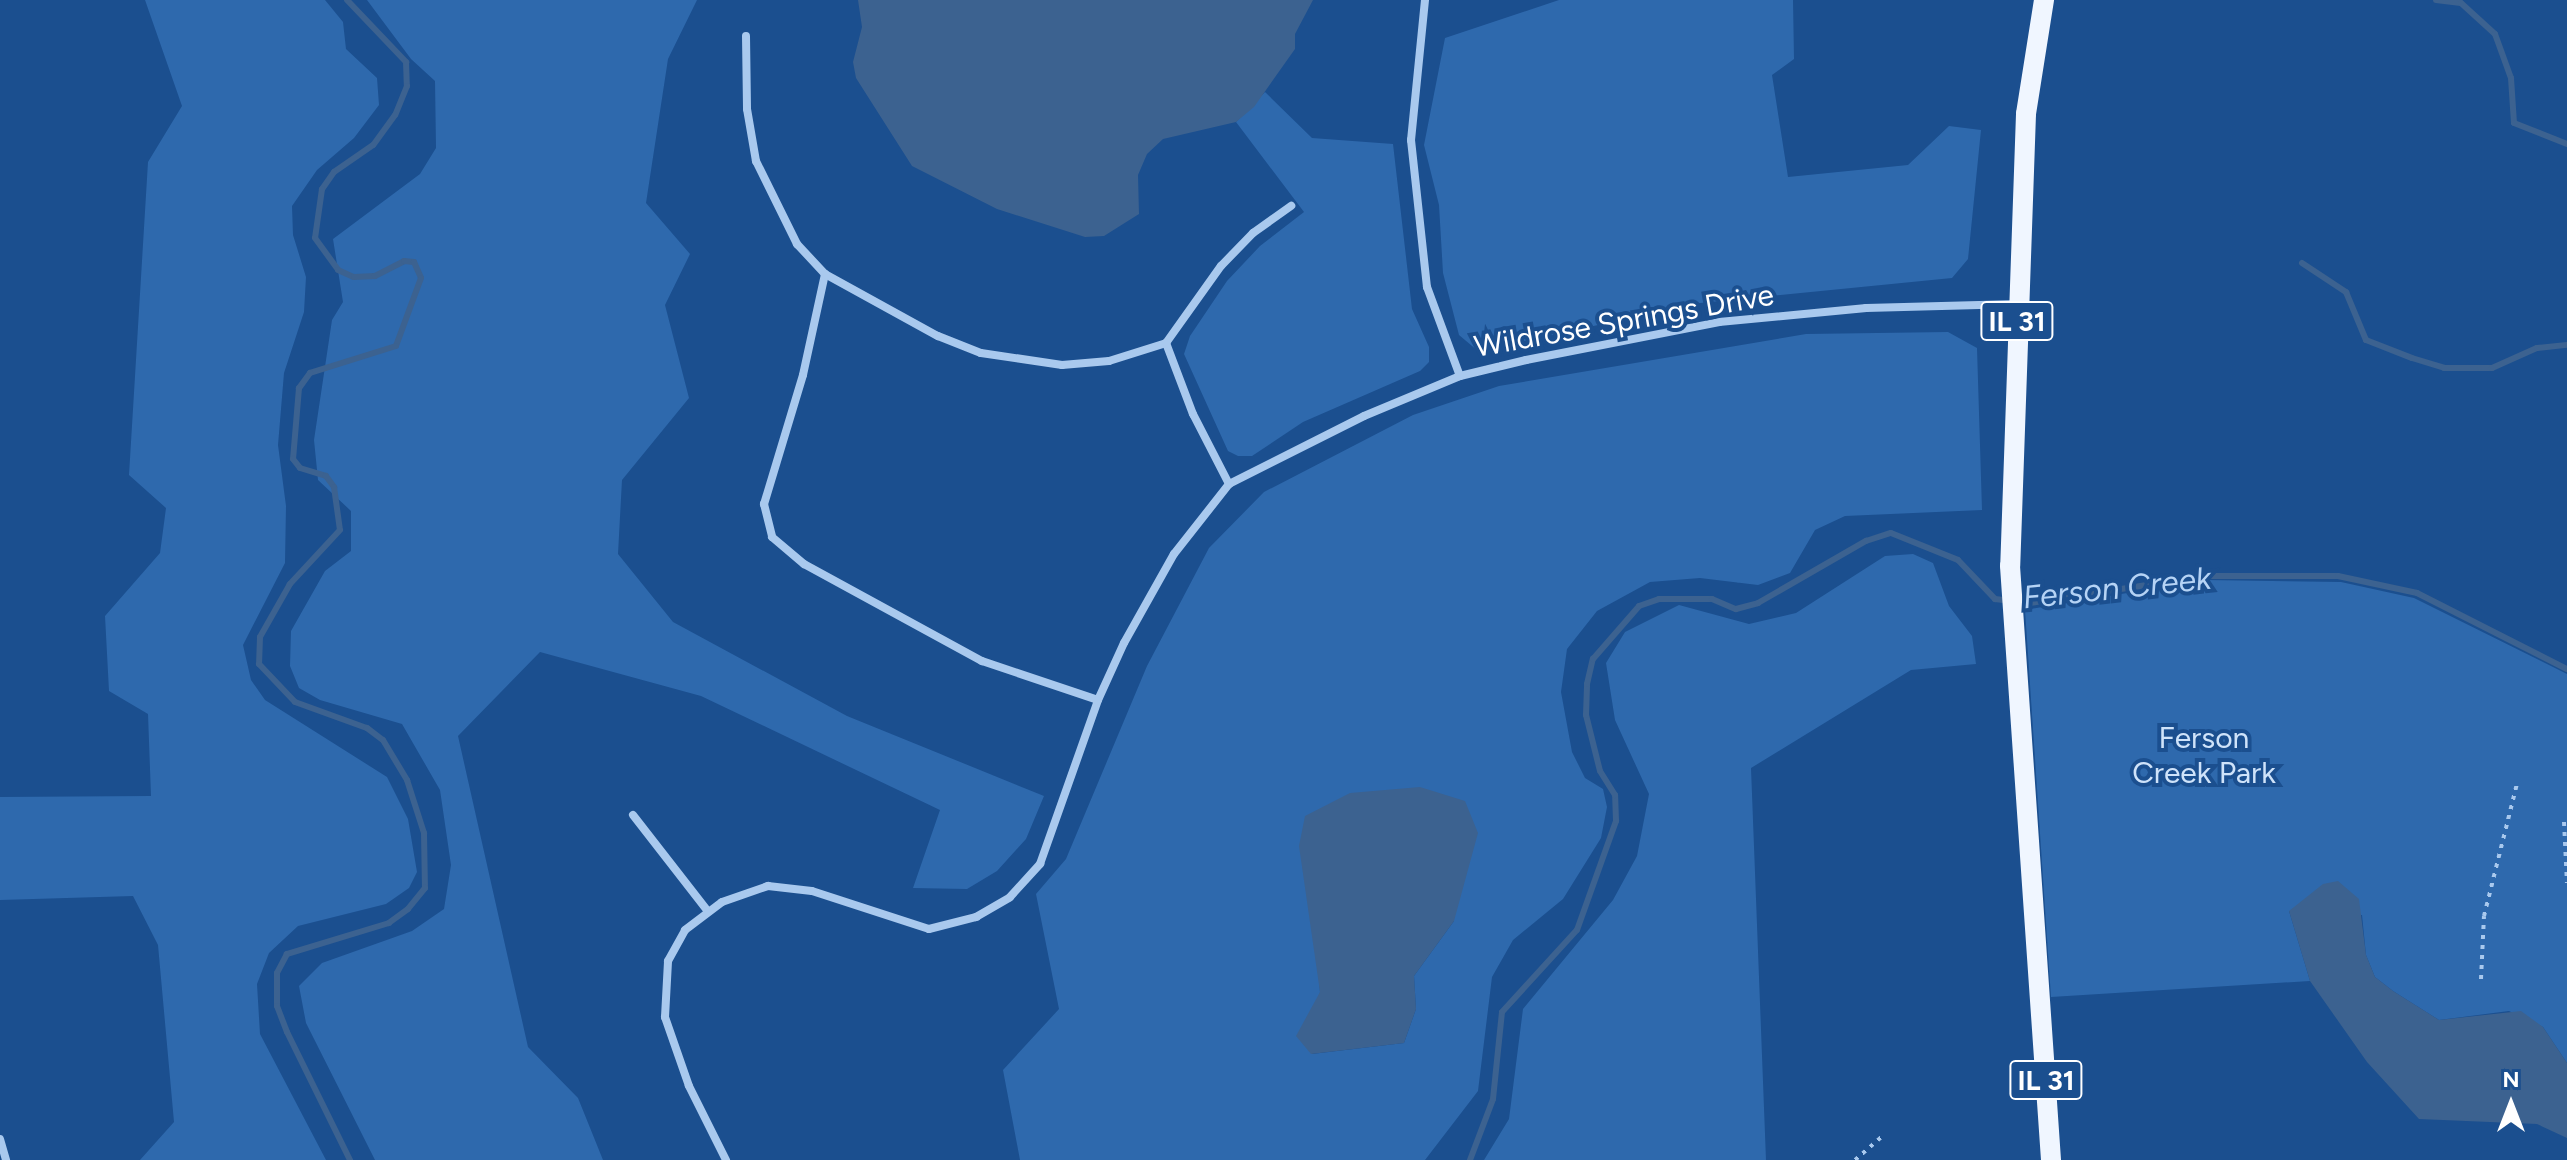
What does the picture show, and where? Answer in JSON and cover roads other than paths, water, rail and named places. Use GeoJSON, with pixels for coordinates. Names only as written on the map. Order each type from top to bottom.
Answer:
{"type":"FeatureCollection","features":[{"type":"Feature","properties":{"kind":"main road","name":"IL 31"},"geometry":{"type":"LineString","coordinates":[[2044,0],[2026,114],[2010,566],[2011,625],[2051,1160]]}},
{"type":"Feature","properties":{"kind":"street"},"geometry":{"type":"LineString","coordinates":[[1425,0],[1411,140],[1427,287],[1460,376]]}},
{"type":"Feature","properties":{"kind":"street"},"geometry":{"type":"LineString","coordinates":[[746,36],[747,109],[756,161],[797,244],[825,274],[938,336],[981,353],[1062,365],[1109,361],[1166,343],[1221,266],[1253,233],[1291,206]]}},
{"type":"Feature","properties":{"kind":"street"},"geometry":{"type":"LineString","coordinates":[[825,274],[803,375],[764,504],[772,537],[804,564],[982,661],[1098,700]]}},
{"type":"Feature","properties":{"kind":"street","name":"Wildrose Springs Drive"},"geometry":{"type":"LineString","coordinates":[[726,1160],[689,1086],[665,1017],[668,961],[685,930],[707,910],[768,886],[812,891],[929,929],[976,917],[1010,897],[1040,864],[1098,700],[1174,554],[1229,484],[1364,416],[1460,376],[1719,322],[1866,308],[2018,304]]}},
{"type":"Feature","properties":{"kind":"street"},"geometry":{"type":"LineString","coordinates":[[1166,343],[1193,414],[1229,484]]}},
{"type":"Feature","properties":{"kind":"street"},"geometry":{"type":"LineString","coordinates":[[633,815],[707,910]]}},
{"type":"Feature","properties":{"kind":"street"},"geometry":{"type":"LineString","coordinates":[[0,1139],[6,1160]]}},
{"type":"Feature","properties":{"kind":"waterway","name":"Ferson Creek"},"geometry":{"type":"LineString","coordinates":[[347,0],[406,62],[407,86],[395,115],[373,145],[334,172],[322,189],[315,238],[338,270],[354,277],[375,276],[404,261],[414,262],[421,278],[396,346],[310,373],[299,388],[293,459],[300,468],[326,476],[334,487],[340,530],[290,584],[260,637],[259,664],[295,702],[367,728],[383,740],[407,780],[424,833],[425,888],[408,909],[389,923],[287,954],[277,973],[277,1006],[287,1032],[350,1160]]}},
{"type":"Feature","properties":{"kind":"waterway"},"geometry":{"type":"LineString","coordinates":[[2436,0],[2461,3],[2495,34],[2511,78],[2514,123],[2567,144]]}},
{"type":"Feature","properties":{"kind":"waterway"},"geometry":{"type":"LineString","coordinates":[[2302,263],[2346,292],[2366,340],[2444,368],[2492,368],[2537,348],[2567,345]]}},
{"type":"Feature","properties":{"kind":"waterway","name":"Ferson Creek"},"geometry":{"type":"LineString","coordinates":[[1470,1160],[1493,1099],[1502,1012],[1577,930],[1616,821],[1615,795],[1600,771],[1586,715],[1587,684],[1593,659],[1639,606],[1659,599],[1712,599],[1736,609],[1758,603],[1866,541],[1891,533],[1958,560],[1995,599],[2030,603],[2205,576],[2338,576],[2417,593],[2567,669]]}},
{"type":"Feature","properties":{"kind":"park label","name":"Ferson Creek Park"},"geometry":{"type":"Point","coordinates":[2204,755]}}]}
